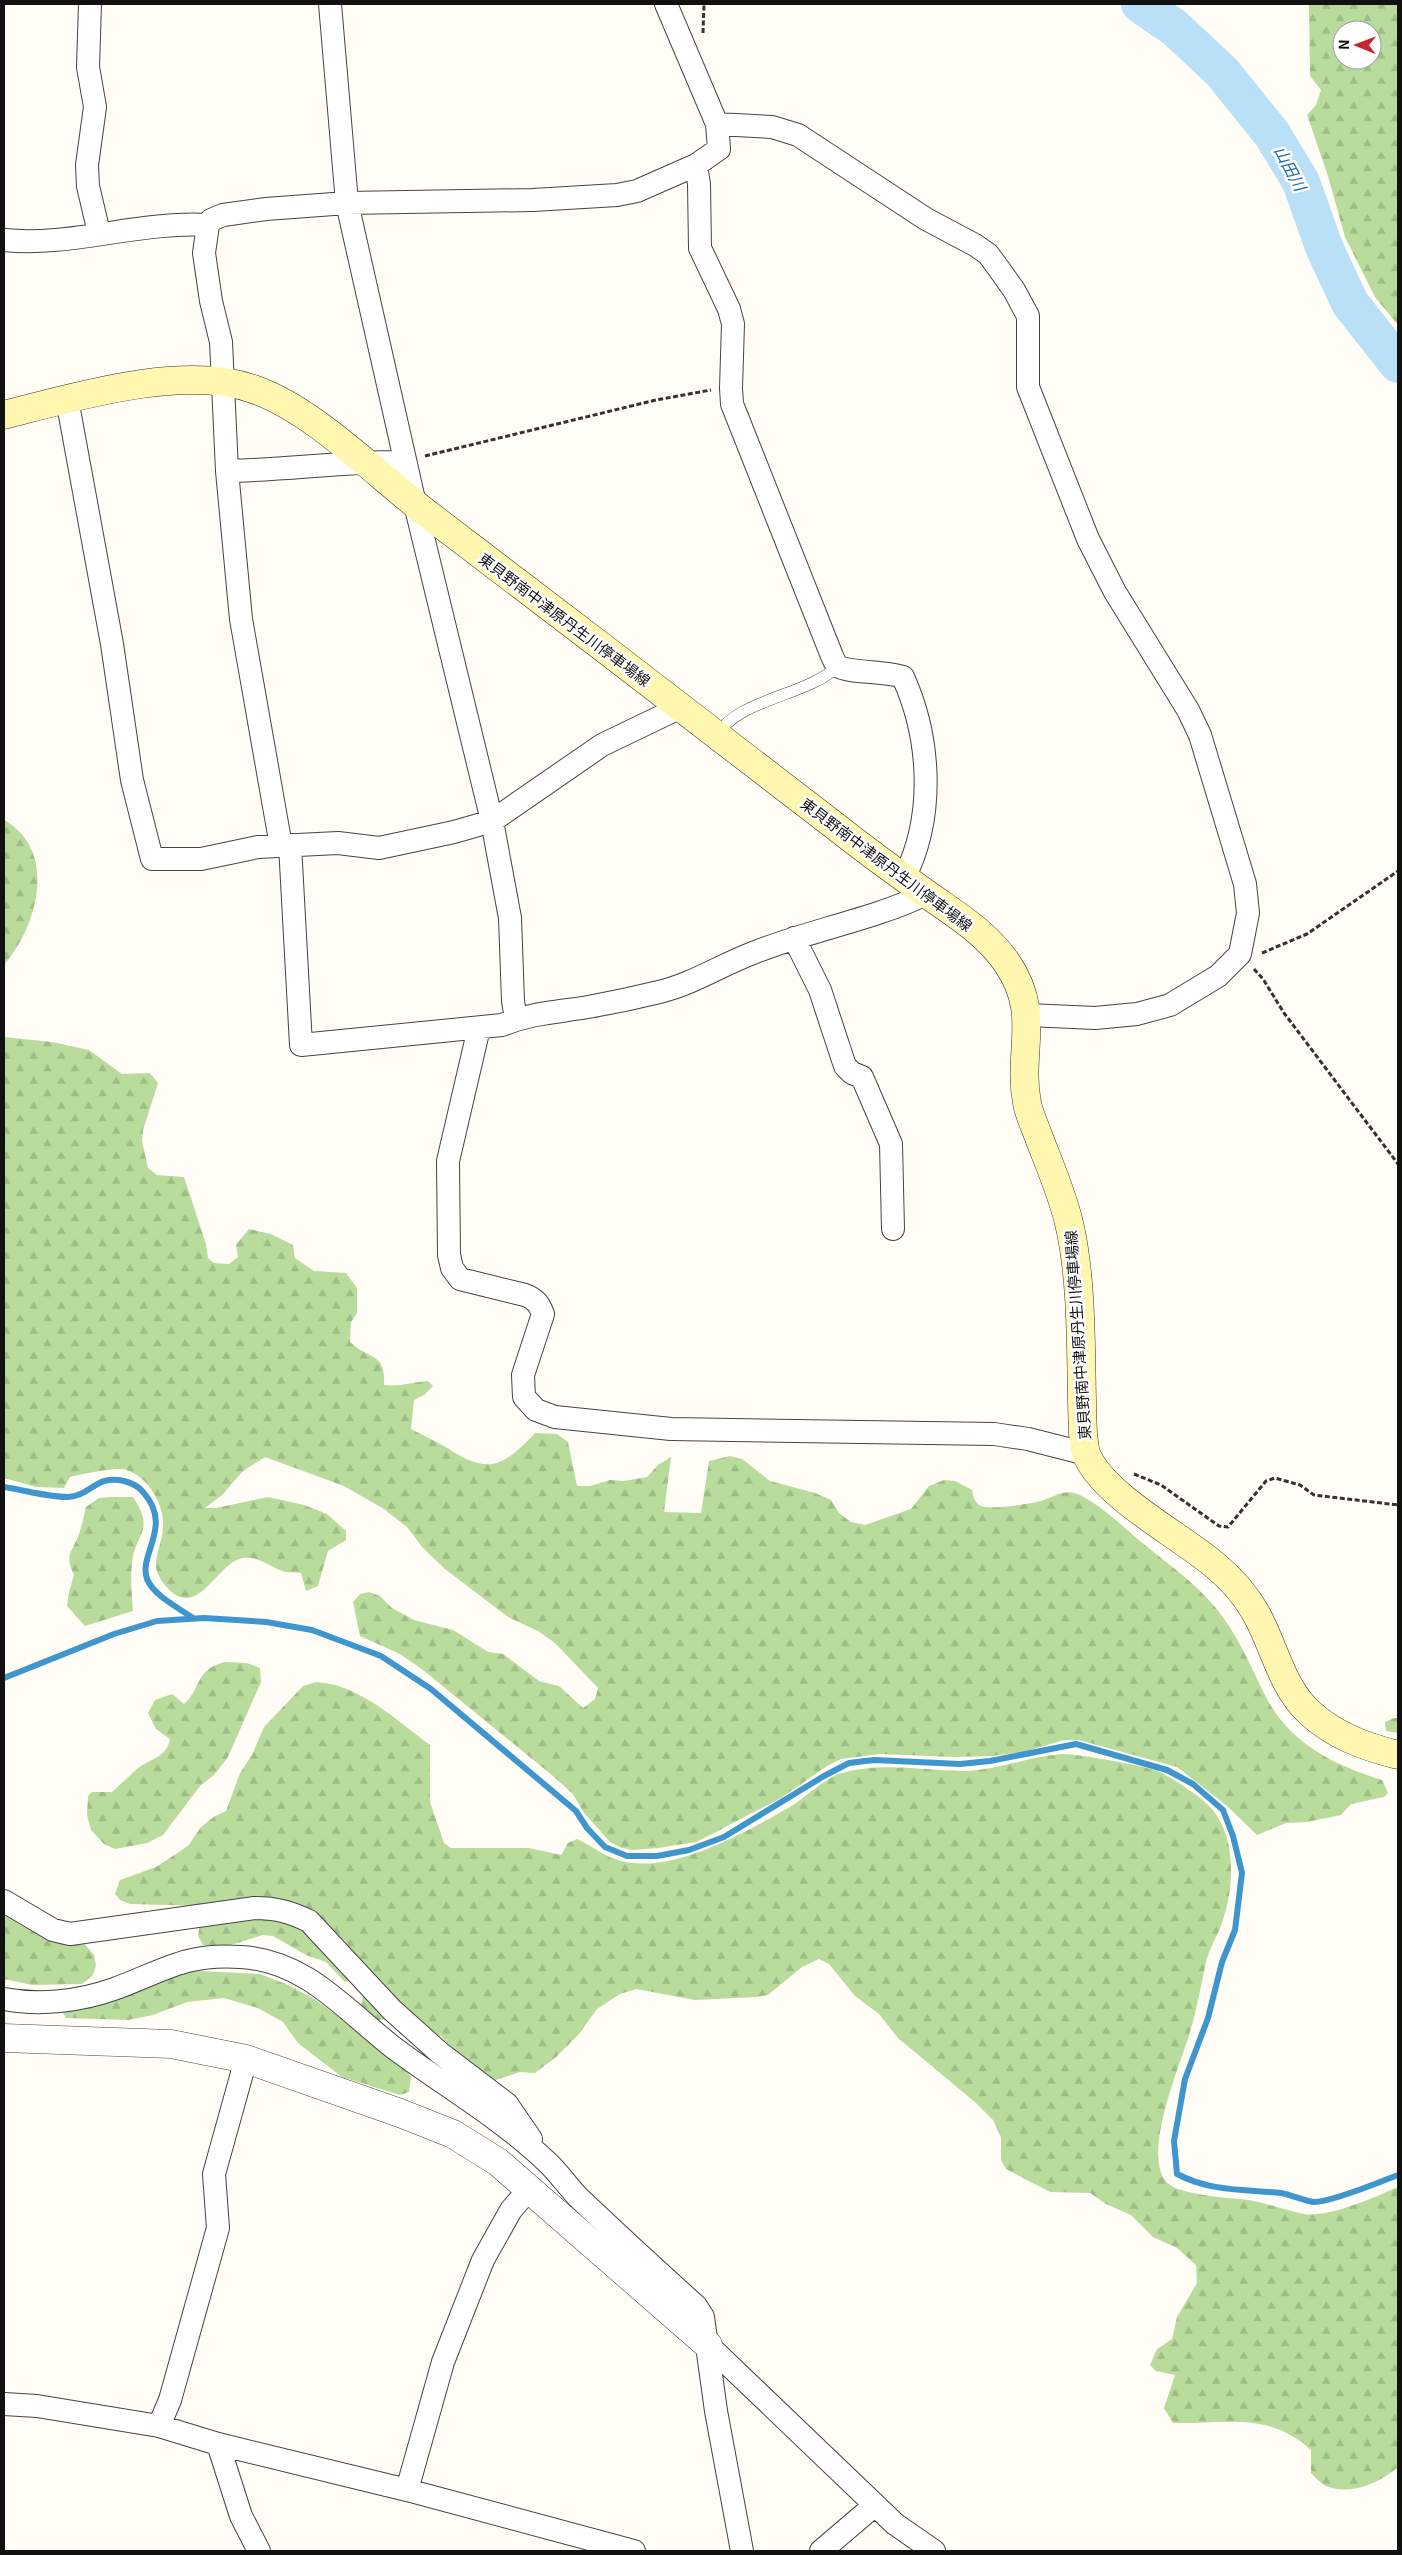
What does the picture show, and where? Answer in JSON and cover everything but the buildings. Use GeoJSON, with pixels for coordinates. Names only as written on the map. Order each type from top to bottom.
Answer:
{"type":"FeatureCollection","features":[{"type":"Feature","properties":{"kind":"main road","name":"東貝野南中津原丹生川停車場線"},"geometry":{"type":"LineString","coordinates":[[4,415],[67,399],[128,387],[206,380],[224,380],[256,390],[290,406],[717,736],[904,878],[966,920],[1003,959],[1020,990],[1028,1015],[1025,1080],[1027,1105],[1067,1216],[1072,1239],[1078,1309],[1083,1434],[1086,1454],[1114,1491],[1216,1566],[1233,1584],[1254,1609],[1282,1673],[1297,1699],[1310,1713],[1343,1736],[1369,1748],[1398,1755]]}},
{"type":"Feature","properties":{"kind":"street"},"geometry":{"type":"LineString","coordinates":[[90,4],[88,66],[95,107],[88,186],[99,233]]}},
{"type":"Feature","properties":{"kind":"street"},"geometry":{"type":"LineString","coordinates":[[330,4],[347,203],[415,504],[492,820],[510,918],[513,1001],[516,1019]]}},
{"type":"Feature","properties":{"kind":"street"},"geometry":{"type":"LineString","coordinates":[[666,4],[717,124],[719,149],[696,164],[637,191],[617,194],[523,200],[347,203],[266,208],[223,215],[211,220],[208,225],[204,253],[211,301],[221,342],[227,471],[246,653],[286,846],[301,1045],[502,1025],[533,1014],[588,1007],[682,986],[752,953],[845,922],[894,909],[926,894]]}},
{"type":"Feature","properties":{"kind":"street"},"geometry":{"type":"LineString","coordinates":[[717,124],[772,127],[798,135],[926,219],[988,254],[1014,290],[1028,316],[1028,386],[1088,539],[1114,592],[1188,710],[1200,735],[1245,884],[1248,913],[1240,954],[1218,976],[1170,1004],[1137,1014],[1095,1018],[1028,1015]]}},
{"type":"Feature","properties":{"kind":"street"},"geometry":{"type":"LineString","coordinates":[[696,164],[699,184],[700,248],[729,309],[733,324],[730,388],[732,404],[832,656],[838,666],[847,669],[894,674],[903,677],[923,738],[926,764],[926,792],[917,847],[904,878]]}},
{"type":"Feature","properties":{"kind":"street"},"geometry":{"type":"LineString","coordinates":[[4,240],[41,242],[152,227],[208,225]]}},
{"type":"Feature","properties":{"kind":"street"},"geometry":{"type":"LineString","coordinates":[[67,399],[112,644],[132,780],[152,858],[201,859],[258,847],[354,843],[380,848],[454,832],[492,820],[602,745],[680,707]]}},
{"type":"Feature","properties":{"kind":"street"},"geometry":{"type":"LineString","coordinates":[[227,471],[284,470],[361,461],[406,462]]}},
{"type":"Feature","properties":{"kind":"street"},"geometry":{"type":"LineString","coordinates":[[794,938],[820,990],[845,1066],[852,1073],[862,1077],[891,1144],[893,1228]]}},
{"type":"Feature","properties":{"kind":"street"},"geometry":{"type":"LineString","coordinates":[[479,1028],[448,1161],[449,1255],[452,1268],[460,1279],[525,1295],[534,1298],[540,1305],[543,1314],[523,1375],[524,1397],[536,1410],[567,1419],[671,1429],[994,1434],[1028,1439],[1086,1454]]}},
{"type":"Feature","properties":{"kind":"street"},"geometry":{"type":"LineString","coordinates":[[4,1902],[53,1930],[70,1934],[89,1933],[198,1914],[255,1908],[275,1908],[309,1921],[392,2010],[440,2053],[507,2104],[548,2162],[578,2197],[696,2306],[703,2317],[716,2410],[742,2551]]}},
{"type":"Feature","properties":{"kind":"street"},"geometry":{"type":"LineString","coordinates":[[4,1999],[41,2002],[73,1998],[114,1989],[191,1959],[218,1956],[242,1957],[280,1964],[315,1982],[363,2024],[495,2119],[548,2162]]}},
{"type":"Feature","properties":{"kind":"street"},"geometry":{"type":"LineString","coordinates":[[4,2038],[171,2044],[246,2059],[400,2113],[453,2134],[498,2162],[530,2188],[708,2345],[875,2505],[921,2544],[934,2551]]}},
{"type":"Feature","properties":{"kind":"street"},"geometry":{"type":"LineString","coordinates":[[159,2426],[170,2400],[218,2228],[214,2174],[246,2059]]}},
{"type":"Feature","properties":{"kind":"street"},"geometry":{"type":"LineString","coordinates":[[407,2490],[443,2362],[483,2260],[511,2210],[530,2188]]}},
{"type":"Feature","properties":{"kind":"street"},"geometry":{"type":"LineString","coordinates":[[4,2404],[37,2406],[159,2426],[218,2444],[407,2490],[634,2551]]}},
{"type":"Feature","properties":{"kind":"street"},"geometry":{"type":"LineString","coordinates":[[218,2444],[241,2516],[259,2551]]}},
{"type":"Feature","properties":{"kind":"street"},"geometry":{"type":"LineString","coordinates":[[821,2551],[875,2505]]}},
{"type":"Feature","properties":{"kind":"lane"},"geometry":{"type":"LineString","coordinates":[[717,736],[729,718],[823,676],[838,666]]}},
{"type":"Feature","properties":{"kind":"path"},"geometry":{"type":"LineString","coordinates":[[406,462],[656,400],[730,388]]}},
{"type":"Feature","properties":{"kind":"path"},"geometry":{"type":"LineString","coordinates":[[1240,954],[1260,954],[1307,934],[1398,871]]}},
{"type":"Feature","properties":{"kind":"path"},"geometry":{"type":"LineString","coordinates":[[1240,954],[1263,979],[1284,1013],[1398,1164]]}},
{"type":"Feature","properties":{"kind":"path"},"geometry":{"type":"LineString","coordinates":[[1124,1470],[1161,1485],[1219,1526],[1228,1527],[1266,1481],[1275,1478],[1300,1485],[1314,1495],[1398,1505]]}},
{"type":"Feature","properties":{"kind":"green space"},"geometry":{"type":"Polygon","coordinates":[[[1309,4],[1398,4],[1398,325],[1375,297],[1345,237],[1328,176],[1307,115],[1316,105],[1321,90],[1310,76],[1309,4]]]}},
{"type":"Feature","properties":{"kind":"green space"},"geometry":{"type":"Polygon","coordinates":[[[4,820],[21,833],[32,850],[37,869],[37,889],[33,910],[26,930],[16,949],[4,965],[4,820]]]}},
{"type":"Feature","properties":{"kind":"green space"},"geometry":{"type":"Polygon","coordinates":[[[4,1037],[52,1042],[89,1050],[122,1074],[150,1073],[158,1083],[143,1130],[142,1141],[148,1168],[157,1175],[184,1177],[206,1244],[208,1258],[214,1263],[229,1264],[238,1257],[236,1245],[249,1229],[271,1234],[293,1245],[295,1258],[314,1271],[346,1273],[357,1288],[357,1313],[351,1322],[350,1342],[379,1362],[384,1374],[384,1385],[401,1385],[428,1381],[433,1386],[424,1395],[414,1400],[411,1429],[463,1457],[486,1464],[496,1463],[515,1453],[535,1433],[557,1434],[568,1442],[577,1486],[590,1486],[610,1480],[624,1481],[647,1477],[658,1465],[671,1457],[664,1512],[701,1513],[709,1461],[730,1456],[742,1459],[770,1481],[815,1493],[831,1500],[839,1513],[851,1522],[865,1525],[911,1509],[929,1486],[944,1480],[955,1481],[972,1490],[977,1503],[986,1507],[1028,1504],[1061,1493],[1074,1493],[1091,1501],[1109,1515],[1180,1573],[1207,1598],[1223,1617],[1236,1638],[1274,1710],[1299,1738],[1329,1759],[1382,1780],[1388,1793],[1384,1797],[1351,1804],[1341,1815],[1307,1822],[1286,1823],[1257,1835],[1226,1805],[1177,1767],[1079,1740],[1064,1740],[1023,1752],[992,1756],[954,1757],[880,1754],[841,1759],[827,1766],[781,1798],[696,1842],[634,1850],[622,1848],[610,1842],[584,1813],[573,1794],[553,1776],[423,1670],[400,1654],[360,1636],[353,1602],[360,1594],[369,1592],[380,1596],[392,1608],[414,1620],[453,1630],[488,1652],[503,1654],[539,1681],[559,1686],[583,1708],[595,1699],[598,1688],[555,1643],[538,1631],[508,1617],[445,1569],[423,1548],[407,1527],[384,1509],[344,1486],[265,1457],[243,1471],[222,1495],[205,1508],[216,1508],[268,1497],[304,1505],[327,1514],[346,1531],[346,1540],[328,1551],[318,1586],[306,1591],[301,1573],[284,1572],[254,1558],[243,1558],[234,1561],[226,1567],[195,1596],[187,1598],[178,1596],[171,1591],[161,1580],[157,1571],[156,1562],[163,1532],[163,1518],[161,1509],[152,1491],[139,1477],[122,1469],[104,1470],[70,1477],[64,1488],[36,1487],[4,1478],[4,1037]]]}},
{"type":"Feature","properties":{"kind":"green space"},"geometry":{"type":"Polygon","coordinates":[[[133,1497],[143,1517],[144,1525],[132,1563],[133,1611],[85,1626],[67,1606],[74,1575],[69,1558],[79,1534],[86,1507],[99,1498],[133,1497]]]}},
{"type":"Feature","properties":{"kind":"green space"},"geometry":{"type":"Polygon","coordinates":[[[225,1662],[247,1663],[260,1668],[261,1682],[228,1757],[214,1775],[200,1786],[163,1835],[147,1843],[115,1849],[104,1844],[91,1830],[87,1815],[88,1796],[92,1792],[112,1792],[141,1766],[156,1758],[165,1750],[170,1739],[156,1729],[148,1713],[155,1700],[172,1694],[184,1704],[190,1698],[208,1669],[225,1662]]]}},
{"type":"Feature","properties":{"kind":"green space"},"geometry":{"type":"Polygon","coordinates":[[[317,1682],[333,1685],[363,1697],[391,1715],[430,1745],[430,1802],[444,1843],[451,1848],[529,1848],[561,1855],[568,1843],[577,1839],[612,1858],[633,1863],[656,1863],[680,1858],[728,1840],[790,1807],[833,1776],[870,1768],[964,1771],[1069,1754],[1151,1769],[1179,1783],[1212,1809],[1226,1836],[1230,1851],[1231,1867],[1225,1914],[1207,1958],[1192,2026],[1164,2113],[1158,2156],[1161,2173],[1170,2185],[1184,2191],[1257,2202],[1304,2214],[1326,2213],[1338,2210],[1398,2187],[1398,2467],[1374,2483],[1355,2489],[1335,2489],[1324,2485],[1311,2473],[1311,2450],[1279,2429],[1246,2422],[1173,2423],[1164,2408],[1175,2375],[1156,2371],[1150,2365],[1157,2349],[1172,2339],[1177,2317],[1197,2283],[1196,2265],[1177,2248],[1153,2237],[1131,2215],[1106,2204],[1090,2193],[1050,2192],[1006,2169],[1001,2160],[1001,2137],[993,2120],[976,2103],[898,2038],[879,2014],[855,1996],[829,1964],[819,1959],[802,1967],[768,1995],[695,2000],[636,1989],[620,1994],[597,2009],[579,2034],[556,2057],[535,2073],[520,2072],[493,2081],[460,2058],[441,2036],[428,2034],[368,1977],[345,1941],[331,1932],[201,1906],[130,1904],[120,1900],[115,1894],[120,1880],[156,1867],[188,1846],[201,1827],[215,1816],[226,1811],[240,1773],[252,1755],[264,1727],[303,1686],[317,1682]]]}},
{"type":"Feature","properties":{"kind":"green space"},"geometry":{"type":"Polygon","coordinates":[[[1398,1718],[1398,1733],[1386,1731],[1385,1722],[1398,1718]]]}},
{"type":"Feature","properties":{"kind":"green space"},"geometry":{"type":"Polygon","coordinates":[[[4,1908],[83,1942],[94,1955],[96,1965],[93,1975],[82,1984],[32,1985],[4,1979],[4,1908]]]}},
{"type":"Feature","properties":{"kind":"green space"},"geometry":{"type":"Polygon","coordinates":[[[209,1916],[289,1917],[354,1980],[345,1982],[326,1962],[306,1955],[273,1936],[263,1935],[227,1946],[203,1945],[198,1936],[200,1923],[209,1916]]]}},
{"type":"Feature","properties":{"kind":"green space"},"geometry":{"type":"Polygon","coordinates":[[[199,1971],[260,1974],[286,1984],[311,1997],[400,2060],[411,2077],[409,2092],[400,2095],[342,2077],[298,2043],[283,2022],[258,2008],[224,1998],[187,2002],[153,2015],[128,2020],[66,2018],[59,2006],[170,1975],[199,1971]]]}},
{"type":"Feature","properties":{"kind":"green space"},"geometry":{"type":"Polygon","coordinates":[[[368,1993],[387,2019],[373,2021],[360,2007],[363,1997],[368,1993]]]}},
{"type":"Feature","properties":{"kind":"waterway","name":"山田川"},"geometry":{"type":"LineString","coordinates":[[1140,4],[1175,28],[1222,72],[1272,134],[1301,182],[1324,247],[1350,303],[1398,364]]}},
{"type":"Feature","properties":{"kind":"waterway"},"geometry":{"type":"LineString","coordinates":[[4,1487],[44,1495],[68,1497],[76,1496],[107,1480],[124,1481],[137,1486],[152,1504],[155,1516],[156,1528],[147,1560],[147,1579],[155,1591],[193,1618]]}},
{"type":"Feature","properties":{"kind":"waterway"},"geometry":{"type":"LineString","coordinates":[[4,1678],[114,1634],[157,1621],[204,1618],[266,1622],[312,1630],[381,1656],[431,1689],[576,1811],[587,1828],[605,1847],[627,1856],[657,1856],[689,1850],[724,1837],[824,1776],[849,1763],[874,1760],[960,1764],[990,1761],[1076,1744],[1167,1770],[1193,1784],[1223,1810],[1233,1836],[1242,1873],[1235,1930],[1222,1962],[1208,2018],[1185,2079],[1174,2141],[1177,2174],[1215,2187],[1281,2193],[1314,2202],[1344,2195],[1398,2175]]}}]}
